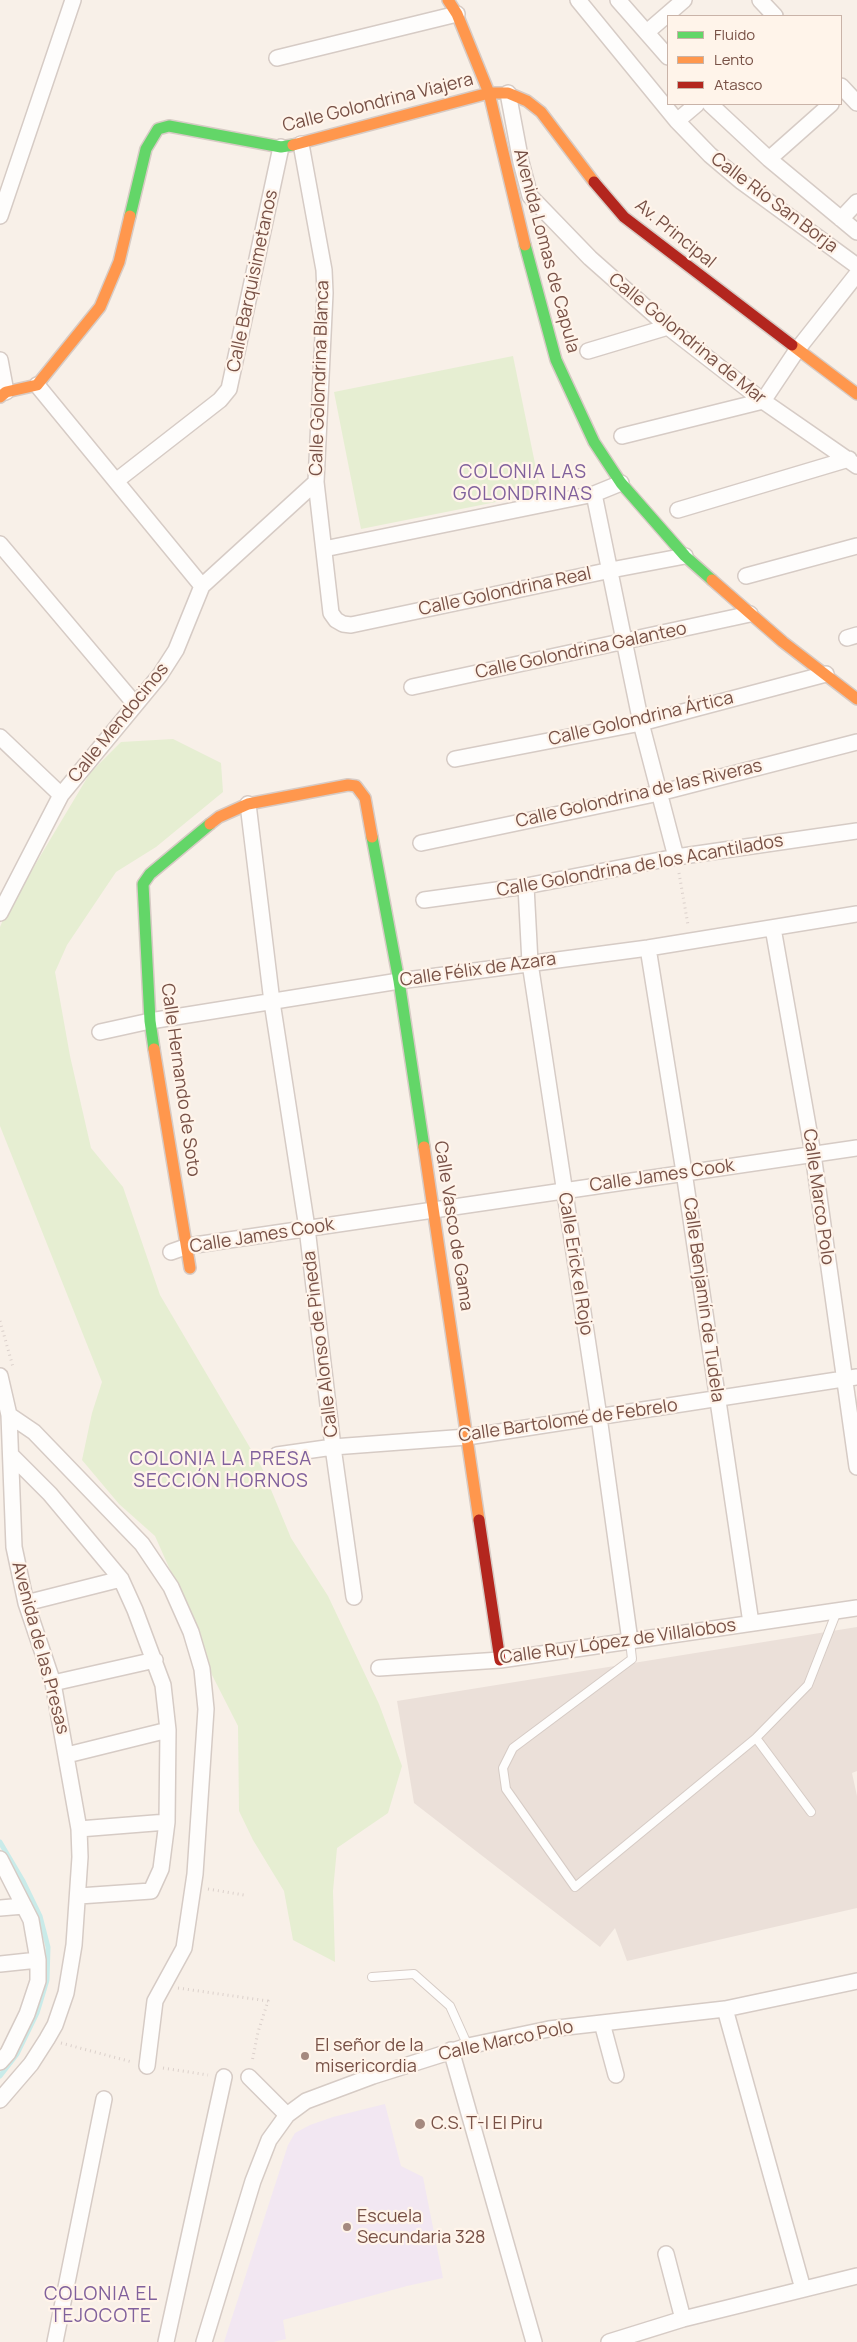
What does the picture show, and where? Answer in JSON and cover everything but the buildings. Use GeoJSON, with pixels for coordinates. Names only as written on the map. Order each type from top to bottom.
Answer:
{"type":"FeatureCollection","features":[{"type":"Feature","properties":{"kind":"street"},"geometry":{"type":"LineString","coordinates":[[0,216],[73,0]]}},
{"type":"Feature","properties":{"kind":"street","name":"Avenida Lomas de Capula"},"geometry":{"type":"LineString","coordinates":[[448,0],[457,14],[489,93],[531,273],[556,360],[594,442],[621,483],[685,556],[750,614],[857,699]]}},
{"type":"Feature","properties":{"kind":"street","name":"Calle Río San Borja"},"geometry":{"type":"LineString","coordinates":[[578,0],[677,121],[710,155],[742,182],[857,266]]}},
{"type":"Feature","properties":{"kind":"street"},"geometry":{"type":"LineString","coordinates":[[618,0],[667,56]]}},
{"type":"Feature","properties":{"kind":"street"},"geometry":{"type":"LineString","coordinates":[[647,32],[684,0]]}},
{"type":"Feature","properties":{"kind":"street"},"geometry":{"type":"LineString","coordinates":[[760,0],[774,15]]}},
{"type":"Feature","properties":{"kind":"street"},"geometry":{"type":"LineString","coordinates":[[277,58],[457,14]]}},
{"type":"Feature","properties":{"kind":"street"},"geometry":{"type":"LineString","coordinates":[[842,87],[857,103]]}},
{"type":"Feature","properties":{"kind":"street","name":"Av. Principal"},"geometry":{"type":"LineString","coordinates":[[489,93],[508,93],[527,101],[541,112],[599,189],[624,217],[857,394]]}},
{"type":"Feature","properties":{"kind":"street","name":"Calle Golondrina Viajera"},"geometry":{"type":"LineString","coordinates":[[37,385],[100,307],[111,285],[146,149],[150,138],[158,129],[169,126],[281,147],[301,144],[489,93]]}},
{"type":"Feature","properties":{"kind":"street","name":"Calle Golondrina de Mar"},"geometry":{"type":"LineString","coordinates":[[508,93],[521,162],[530,196],[608,275],[668,327],[763,401],[853,462]]}},
{"type":"Feature","properties":{"kind":"street"},"geometry":{"type":"LineString","coordinates":[[677,121],[696,105]]}},
{"type":"Feature","properties":{"kind":"street","name":"Calle Río San Borja"},"geometry":{"type":"LineString","coordinates":[[711,105],[770,159],[857,232]]}},
{"type":"Feature","properties":{"kind":"street"},"geometry":{"type":"LineString","coordinates":[[770,159],[830,105]]}},
{"type":"Feature","properties":{"kind":"street","name":"Calle Golondrina Blanca"},"geometry":{"type":"LineString","coordinates":[[301,144],[324,270],[325,294],[316,482],[331,612]]}},
{"type":"Feature","properties":{"kind":"street","name":"Calle Barquisimetanos"},"geometry":{"type":"LineString","coordinates":[[116,481],[220,400],[229,389],[281,147]]}},
{"type":"Feature","properties":{"kind":"street"},"geometry":{"type":"LineString","coordinates":[[841,219],[857,202]]}},
{"type":"Feature","properties":{"kind":"street"},"geometry":{"type":"LineString","coordinates":[[622,436],[763,401],[797,350],[857,274]]}},
{"type":"Feature","properties":{"kind":"street"},"geometry":{"type":"LineString","coordinates":[[588,351],[668,327]]}},
{"type":"Feature","properties":{"kind":"street"},"geometry":{"type":"LineString","coordinates":[[0,360],[3,395],[37,385],[202,586]]}},
{"type":"Feature","properties":{"kind":"street"},"geometry":{"type":"LineString","coordinates":[[678,510],[853,462]]}},
{"type":"Feature","properties":{"kind":"street","name":"Calle Mendocinos"},"geometry":{"type":"LineString","coordinates":[[0,913],[61,795],[160,675],[176,650],[202,586],[316,482]]}},
{"type":"Feature","properties":{"kind":"street"},"geometry":{"type":"LineString","coordinates":[[324,549],[594,494],[621,483]]}},
{"type":"Feature","properties":{"kind":"street"},"geometry":{"type":"LineString","coordinates":[[594,494],[641,723],[676,857]]}},
{"type":"Feature","properties":{"kind":"street"},"geometry":{"type":"LineString","coordinates":[[0,544],[135,704]]}},
{"type":"Feature","properties":{"kind":"street"},"geometry":{"type":"LineString","coordinates":[[746,576],[857,546]]}},
{"type":"Feature","properties":{"kind":"street","name":"Calle Golondrina Real"},"geometry":{"type":"LineString","coordinates":[[331,612],[336,620],[343,624],[351,625],[685,556]]}},
{"type":"Feature","properties":{"kind":"street","name":"Calle Golondrina Galanteo"},"geometry":{"type":"LineString","coordinates":[[412,687],[750,614]]}},
{"type":"Feature","properties":{"kind":"street","name":"Calle Golondrina Ártica"},"geometry":{"type":"LineString","coordinates":[[455,758],[641,723],[826,674]]}},
{"type":"Feature","properties":{"kind":"street"},"geometry":{"type":"LineString","coordinates":[[0,736],[61,795]]}},
{"type":"Feature","properties":{"kind":"street","name":"Calle Golondrina de las Riveras"},"geometry":{"type":"LineString","coordinates":[[421,843],[659,793],[857,742]]}},
{"type":"Feature","properties":{"kind":"street","name":"Calle Vasco de Gama"},"geometry":{"type":"LineString","coordinates":[[248,804],[348,785],[356,786],[365,798],[398,981],[500,1660]]}},
{"type":"Feature","properties":{"kind":"street","name":"Calle Hernando de Soto"},"geometry":{"type":"LineString","coordinates":[[190,1268],[188,1246],[150,1021],[142,895],[144,884],[150,874],[219,817],[248,804]]}},
{"type":"Feature","properties":{"kind":"street","name":"Calle Alonso de Pineda"},"geometry":{"type":"LineString","coordinates":[[248,804],[272,1002],[307,1228],[333,1447],[354,1597]]}},
{"type":"Feature","properties":{"kind":"street","name":"Calle Golondrina de los Acantilados"},"geometry":{"type":"LineString","coordinates":[[424,900],[526,886],[676,857],[857,830]]}},
{"type":"Feature","properties":{"kind":"street","name":"Calle Erick el Rojo"},"geometry":{"type":"LineString","coordinates":[[526,886],[530,963],[599,1417],[630,1641]]}},
{"type":"Feature","properties":{"kind":"street","name":"Calle Félix de Azara"},"geometry":{"type":"LineString","coordinates":[[100,1032],[150,1021],[398,981],[648,948],[857,914]]}},
{"type":"Feature","properties":{"kind":"street","name":"Calle Marco Polo"},"geometry":{"type":"LineString","coordinates":[[773,928],[851,1378],[857,1466]]}},
{"type":"Feature","properties":{"kind":"street","name":"Calle Benjamín de Tudela"},"geometry":{"type":"LineString","coordinates":[[648,948],[684,1172],[751,1623]]}},
{"type":"Feature","properties":{"kind":"street","name":"Calle James Cook"},"geometry":{"type":"LineString","coordinates":[[171,1252],[188,1246],[857,1148]]}},
{"type":"Feature","properties":{"kind":"street","name":"Avenida de las Presas"},"geometry":{"type":"LineString","coordinates":[[0,1376],[9,1415],[14,1547],[26,1603],[52,1683],[67,1755],[79,1828],[79,1896],[66,1994],[55,2025],[30,2064],[0,2100]]}},
{"type":"Feature","properties":{"kind":"street","name":"Calle Bartolomé de Febrelo"},"geometry":{"type":"LineString","coordinates":[[277,1455],[333,1447],[467,1437],[851,1378]]}},
{"type":"Feature","properties":{"kind":"street"},"geometry":{"type":"LineString","coordinates":[[9,1415],[34,1432],[142,1544],[171,1587],[191,1632],[202,1669],[206,1709],[195,1874],[184,1948],[155,2001],[147,2066]]}},
{"type":"Feature","properties":{"kind":"street"},"geometry":{"type":"LineString","coordinates":[[11,1455],[50,1494],[121,1579],[163,1684],[168,1730],[167,1822],[161,1869],[151,1891],[79,1896]]}},
{"type":"Feature","properties":{"kind":"street"},"geometry":{"type":"LineString","coordinates":[[26,1603],[121,1579]]}},
{"type":"Feature","properties":{"kind":"street","name":"Calle Ruy López de Villalobos"},"geometry":{"type":"LineString","coordinates":[[379,1668],[500,1660],[857,1608]]}},
{"type":"Feature","properties":{"kind":"street"},"geometry":{"type":"LineString","coordinates":[[52,1683],[155,1660]]}},
{"type":"Feature","properties":{"kind":"street"},"geometry":{"type":"LineString","coordinates":[[67,1755],[168,1730]]}},
{"type":"Feature","properties":{"kind":"street"},"geometry":{"type":"LineString","coordinates":[[79,1828],[167,1822]]}},
{"type":"Feature","properties":{"kind":"street"},"geometry":{"type":"LineString","coordinates":[[0,1859],[31,1920],[38,1960],[38,1981],[27,2014],[8,2053],[0,2062]]}},
{"type":"Feature","properties":{"kind":"street"},"geometry":{"type":"LineString","coordinates":[[0,1908],[24,1906]]}},
{"type":"Feature","properties":{"kind":"street"},"geometry":{"type":"LineString","coordinates":[[0,1964],[38,1960]]}},
{"type":"Feature","properties":{"kind":"street","name":"Calle Marco Polo"},"geometry":{"type":"LineString","coordinates":[[204,2342],[253,2181],[269,2140],[287,2115],[306,2101],[332,2090],[468,2046],[549,2029],[726,2009],[857,1981]]}},
{"type":"Feature","properties":{"kind":"street"},"geometry":{"type":"LineString","coordinates":[[726,2009],[803,2289]]}},
{"type":"Feature","properties":{"kind":"street"},"geometry":{"type":"LineString","coordinates":[[602,2023],[616,2075]]}},
{"type":"Feature","properties":{"kind":"street"},"geometry":{"type":"LineString","coordinates":[[451,2050],[534,2342]]}},
{"type":"Feature","properties":{"kind":"street"},"geometry":{"type":"LineString","coordinates":[[166,2342],[224,2077]]}},
{"type":"Feature","properties":{"kind":"street"},"geometry":{"type":"LineString","coordinates":[[249,2077],[287,2115]]}},
{"type":"Feature","properties":{"kind":"street"},"geometry":{"type":"LineString","coordinates":[[54,2342],[104,2099]]}},
{"type":"Feature","properties":{"kind":"street"},"geometry":{"type":"LineString","coordinates":[[666,2254],[683,2319]]}},
{"type":"Feature","properties":{"kind":"street"},"geometry":{"type":"LineString","coordinates":[[608,2342],[683,2319],[857,2276]]}},
{"type":"Feature","properties":{"kind":"lane"},"geometry":{"type":"LineString","coordinates":[[630,1641],[632,1659],[513,1748],[503,1768],[506,1789],[575,1887],[756,1738],[808,1685],[837,1611]]}},
{"type":"Feature","properties":{"kind":"lane"},"geometry":{"type":"LineString","coordinates":[[756,1738],[811,1812]]}},
{"type":"Feature","properties":{"kind":"lane"},"geometry":{"type":"LineString","coordinates":[[372,1977],[414,1974],[450,2006],[468,2046]]}},
{"type":"Feature","properties":{"kind":"path"},"geometry":{"type":"LineString","coordinates":[[676,857],[691,941]]}},
{"type":"Feature","properties":{"kind":"path"},"geometry":{"type":"LineString","coordinates":[[192,1886],[244,1895]]}},
{"type":"Feature","properties":{"kind":"path"},"geometry":{"type":"LineString","coordinates":[[163,1986],[268,2001],[258,2032],[249,2077]]}},
{"type":"Feature","properties":{"kind":"shaded area"},"geometry":{"type":"Polygon","coordinates":[[[857,1627],[857,1771],[852,1773],[857,1796],[857,1908],[627,1961],[615,1928],[600,1947],[414,1803],[397,1701],[857,1627]]]}},
{"type":"Feature","properties":{"kind":"shaded area","name":"Escuela Secundaria 328"},"geometry":{"type":"Polygon","coordinates":[[[385,2104],[401,2166],[423,2177],[443,2278],[283,2320],[286,2339],[274,2342],[224,2342],[288,2145],[295,2133],[310,2125],[333,2117],[385,2104]]]}},
{"type":"Feature","properties":{"kind":"green space"},"geometry":{"type":"Polygon","coordinates":[[[513,356],[541,493],[361,529],[334,392],[513,356]]]}},
{"type":"Feature","properties":{"kind":"green space"},"geometry":{"type":"Polygon","coordinates":[[[173,739],[221,763],[223,792],[156,847],[116,872],[67,945],[55,972],[70,1056],[91,1148],[123,1187],[160,1295],[262,1468],[291,1538],[328,1596],[379,1704],[402,1766],[388,1813],[337,1848],[333,1891],[335,1962],[293,1940],[284,1891],[253,1840],[239,1811],[238,1726],[212,1675],[187,1608],[155,1536],[119,1504],[82,1460],[92,1413],[102,1382],[0,1126],[0,927],[5,915],[90,773],[121,742],[173,739]]]}},
{"type":"Feature","properties":{"kind":"waterway"},"geometry":{"type":"LineString","coordinates":[[0,1842],[23,1881],[40,1916],[48,1947],[47,1980],[37,2013],[17,2054],[0,2076]]}},
{"type":"Feature","properties":{"kind":"traffic: fast"},"geometry":{"type":"LineString","coordinates":[[130,216],[146,149],[158,129],[169,126],[281,147],[293,145]]}},
{"type":"Feature","properties":{"kind":"traffic: fast"},"geometry":{"type":"LineString","coordinates":[[525,245],[556,360],[594,442],[621,483],[685,556],[712,580]]}},
{"type":"Feature","properties":{"kind":"traffic: fast"},"geometry":{"type":"LineString","coordinates":[[154,1049],[150,1021],[143,884],[150,874],[210,824]]}},
{"type":"Feature","properties":{"kind":"traffic: fast"},"geometry":{"type":"LineString","coordinates":[[372,837],[399,981],[424,1147]]}},
{"type":"Feature","properties":{"kind":"traffic: slow"},"geometry":{"type":"LineString","coordinates":[[448,0],[457,14],[489,93],[525,245]]}},
{"type":"Feature","properties":{"kind":"traffic: slow"},"geometry":{"type":"LineString","coordinates":[[293,145],[489,93],[508,93],[527,101],[541,112],[594,182]]}},
{"type":"Feature","properties":{"kind":"traffic: slow"},"geometry":{"type":"LineString","coordinates":[[0,397],[6,392],[37,385],[100,307],[119,262],[130,216]]}},
{"type":"Feature","properties":{"kind":"traffic: slow"},"geometry":{"type":"LineString","coordinates":[[792,345],[857,394]]}},
{"type":"Feature","properties":{"kind":"traffic: slow"},"geometry":{"type":"LineString","coordinates":[[712,580],[783,642],[857,699]]}},
{"type":"Feature","properties":{"kind":"traffic: slow"},"geometry":{"type":"LineString","coordinates":[[210,824],[219,817],[248,804],[348,785],[356,786],[365,798],[372,837]]}},
{"type":"Feature","properties":{"kind":"traffic: slow"},"geometry":{"type":"LineString","coordinates":[[154,1049],[190,1268]]}},
{"type":"Feature","properties":{"kind":"traffic: slow"},"geometry":{"type":"LineString","coordinates":[[424,1147],[479,1520]]}},
{"type":"Feature","properties":{"kind":"traffic: jam"},"geometry":{"type":"LineString","coordinates":[[594,182],[624,217],[792,345]]}},
{"type":"Feature","properties":{"kind":"traffic: jam"},"geometry":{"type":"LineString","coordinates":[[479,1520],[500,1660]]}},
{"type":"Feature","properties":{"kind":"place","name":"El señor de la misericordia"},"geometry":{"type":"Point","coordinates":[305,2056]}},
{"type":"Feature","properties":{"kind":"place","name":"C.S. T-I El Piru"},"geometry":{"type":"Point","coordinates":[420,2124]}},
{"type":"Feature","properties":{"kind":"place","name":"Escuela Secundaria 328"},"geometry":{"type":"Point","coordinates":[347,2227]}},
{"type":"Feature","properties":{"kind":"district","name":"COLONIA LAS GOLONDRINAS"},"geometry":{"type":"Point","coordinates":[523,484]}},
{"type":"Feature","properties":{"kind":"district","name":"COLONIA LA PRESA SECCIÓN HORNOS"},"geometry":{"type":"Point","coordinates":[221,1471]}},
{"type":"Feature","properties":{"kind":"district","name":"COLONIA EL TEJOCOTE"},"geometry":{"type":"Point","coordinates":[101,2306]}}]}
